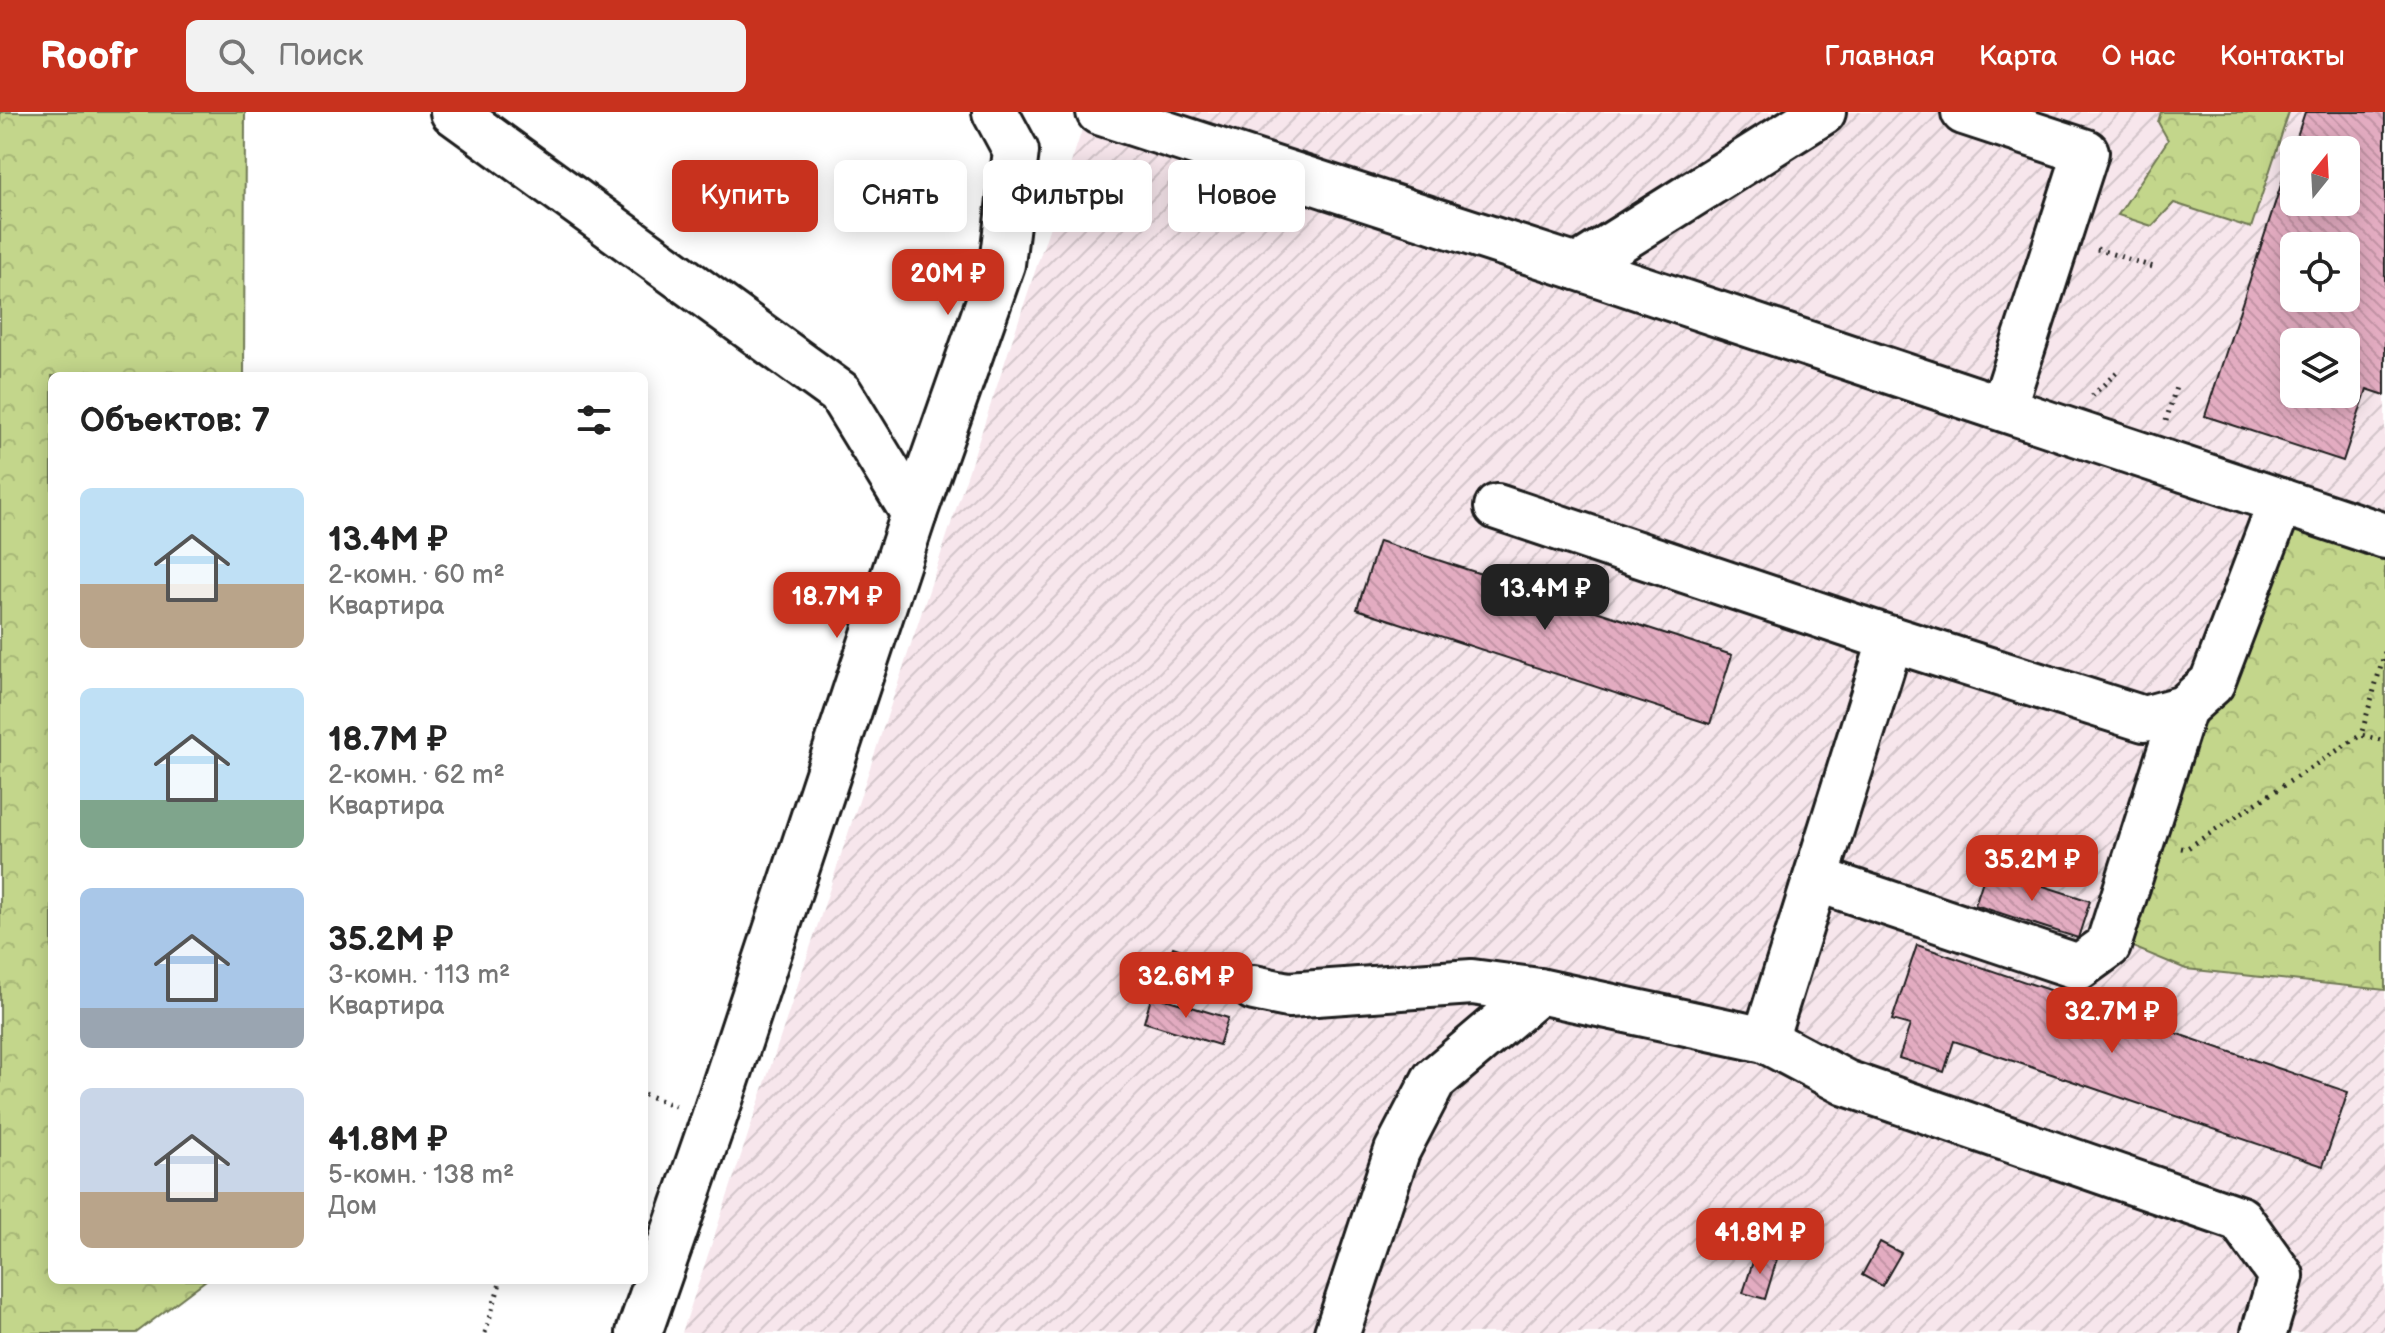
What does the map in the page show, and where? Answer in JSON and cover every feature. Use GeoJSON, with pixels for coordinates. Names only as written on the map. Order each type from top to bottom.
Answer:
{"type":"FeatureCollection","features":[{"type":"Feature","properties":{"kind":"street"},"geometry":{"type":"LineString","coordinates":[[453,112],[840,393],[914,514]]}},
{"type":"Feature","properties":{"kind":"street"},"geometry":{"type":"LineString","coordinates":[[639,1333],[713,1121],[914,514],[1002,264],[1016,151],[995,112]]}},
{"type":"Feature","properties":{"kind":"street"},"geometry":{"type":"LineString","coordinates":[[1099,112],[1577,267],[2385,536]]}},
{"type":"Feature","properties":{"kind":"street"},"geometry":{"type":"LineString","coordinates":[[1577,267],[1823,112]]}},
{"type":"Feature","properties":{"kind":"street"},"geometry":{"type":"LineString","coordinates":[[1964,112],[2086,152],[2003,408]]}},
{"type":"Feature","properties":{"kind":"street"},"geometry":{"type":"LineString","coordinates":[[1497,507],[1891,639],[2144,719],[2184,708],[2212,683],[2281,501]]}},
{"type":"Feature","properties":{"kind":"street"},"geometry":{"type":"LineString","coordinates":[[1765,1040],[1891,639]]}},
{"type":"Feature","properties":{"kind":"street"},"geometry":{"type":"LineString","coordinates":[[1816,879],[2079,967],[2108,946],[2184,708]]}},
{"type":"Feature","properties":{"kind":"street"},"geometry":{"type":"LineString","coordinates":[[1254,988],[1288,995],[1472,982],[1539,991],[1765,1040],[1846,1083],[2240,1219],[2281,1276],[2264,1333]]}},
{"type":"Feature","properties":{"kind":"street"},"geometry":{"type":"LineString","coordinates":[[1337,1333],[1397,1151],[1434,1080],[1539,991]]}},
{"type":"Feature","properties":{"kind":"path"},"geometry":{"type":"LineString","coordinates":[[2058,237],[2153,267]]}},
{"type":"Feature","properties":{"kind":"path"},"geometry":{"type":"LineString","coordinates":[[2141,843],[2186,849],[2361,735],[2385,652]]}},
{"type":"Feature","properties":{"kind":"path"},"geometry":{"type":"LineString","coordinates":[[2361,735],[2385,741]]}},
{"type":"Feature","properties":{"kind":"path"},"geometry":{"type":"LineString","coordinates":[[485,1333],[500,1284]]}},
{"type":"Feature","properties":{"kind":"shaded area"},"geometry":{"type":"Polygon","coordinates":[[[1088,112],[2385,112],[2385,1333],[682,1333],[1048,232],[1152,232],[1152,160],[1072,160],[1088,112]]]}},
{"type":"Feature","properties":{"kind":"green space"},"geometry":{"type":"Polygon","coordinates":[[[0,112],[245,112],[244,372],[48,372],[48,1284],[201,1284],[136,1333],[0,1333],[0,112]]]}},
{"type":"Feature","properties":{"kind":"green space"},"geometry":{"type":"Polygon","coordinates":[[[2161,112],[2289,112],[2251,228],[2174,203],[2152,226],[2118,215],[2168,140],[2158,122],[2161,112]]]}},
{"type":"Feature","properties":{"kind":"green space"},"geometry":{"type":"Polygon","coordinates":[[[2287,518],[2385,550],[2385,990],[2186,969],[2123,943],[2185,738],[2287,518]]]}},
{"type":"Feature","properties":{"kind":"building"},"geometry":{"type":"Polygon","coordinates":[[[2305,112],[2385,112],[2385,395],[2367,389],[2343,461],[2205,416],[2280,188],[2280,216],[2360,216],[2360,136],[2297,136],[2305,112]]]}},
{"type":"Feature","properties":{"kind":"building"},"geometry":{"type":"Polygon","coordinates":[[[1379,541],[1732,655],[1710,724],[1357,609],[1379,541]]]}},
{"type":"Feature","properties":{"kind":"building"},"geometry":{"type":"Polygon","coordinates":[[[1987,868],[2090,901],[2078,938],[1975,905],[1987,868]]]}},
{"type":"Feature","properties":{"kind":"building"},"geometry":{"type":"Polygon","coordinates":[[[1917,945],[2348,1092],[2323,1166],[1954,1041],[1944,1072],[1899,1058],[1910,1025],[1892,1020],[1917,945]]]}},
{"type":"Feature","properties":{"kind":"building"},"geometry":{"type":"Polygon","coordinates":[[[1173,947],[1246,972],[1236,1002],[1162,976],[1173,947]]]}},
{"type":"Feature","properties":{"kind":"building"},"geometry":{"type":"Polygon","coordinates":[[[1152,995],[1228,1018],[1219,1045],[1144,1022],[1152,995]]]}},
{"type":"Feature","properties":{"kind":"building"},"geometry":{"type":"Polygon","coordinates":[[[1880,1242],[1901,1253],[1882,1286],[1862,1275],[1880,1242]]]}},
{"type":"Feature","properties":{"kind":"building"},"geometry":{"type":"Polygon","coordinates":[[[1756,1252],[1777,1259],[1765,1299],[1743,1293],[1756,1252]]]}}]}
